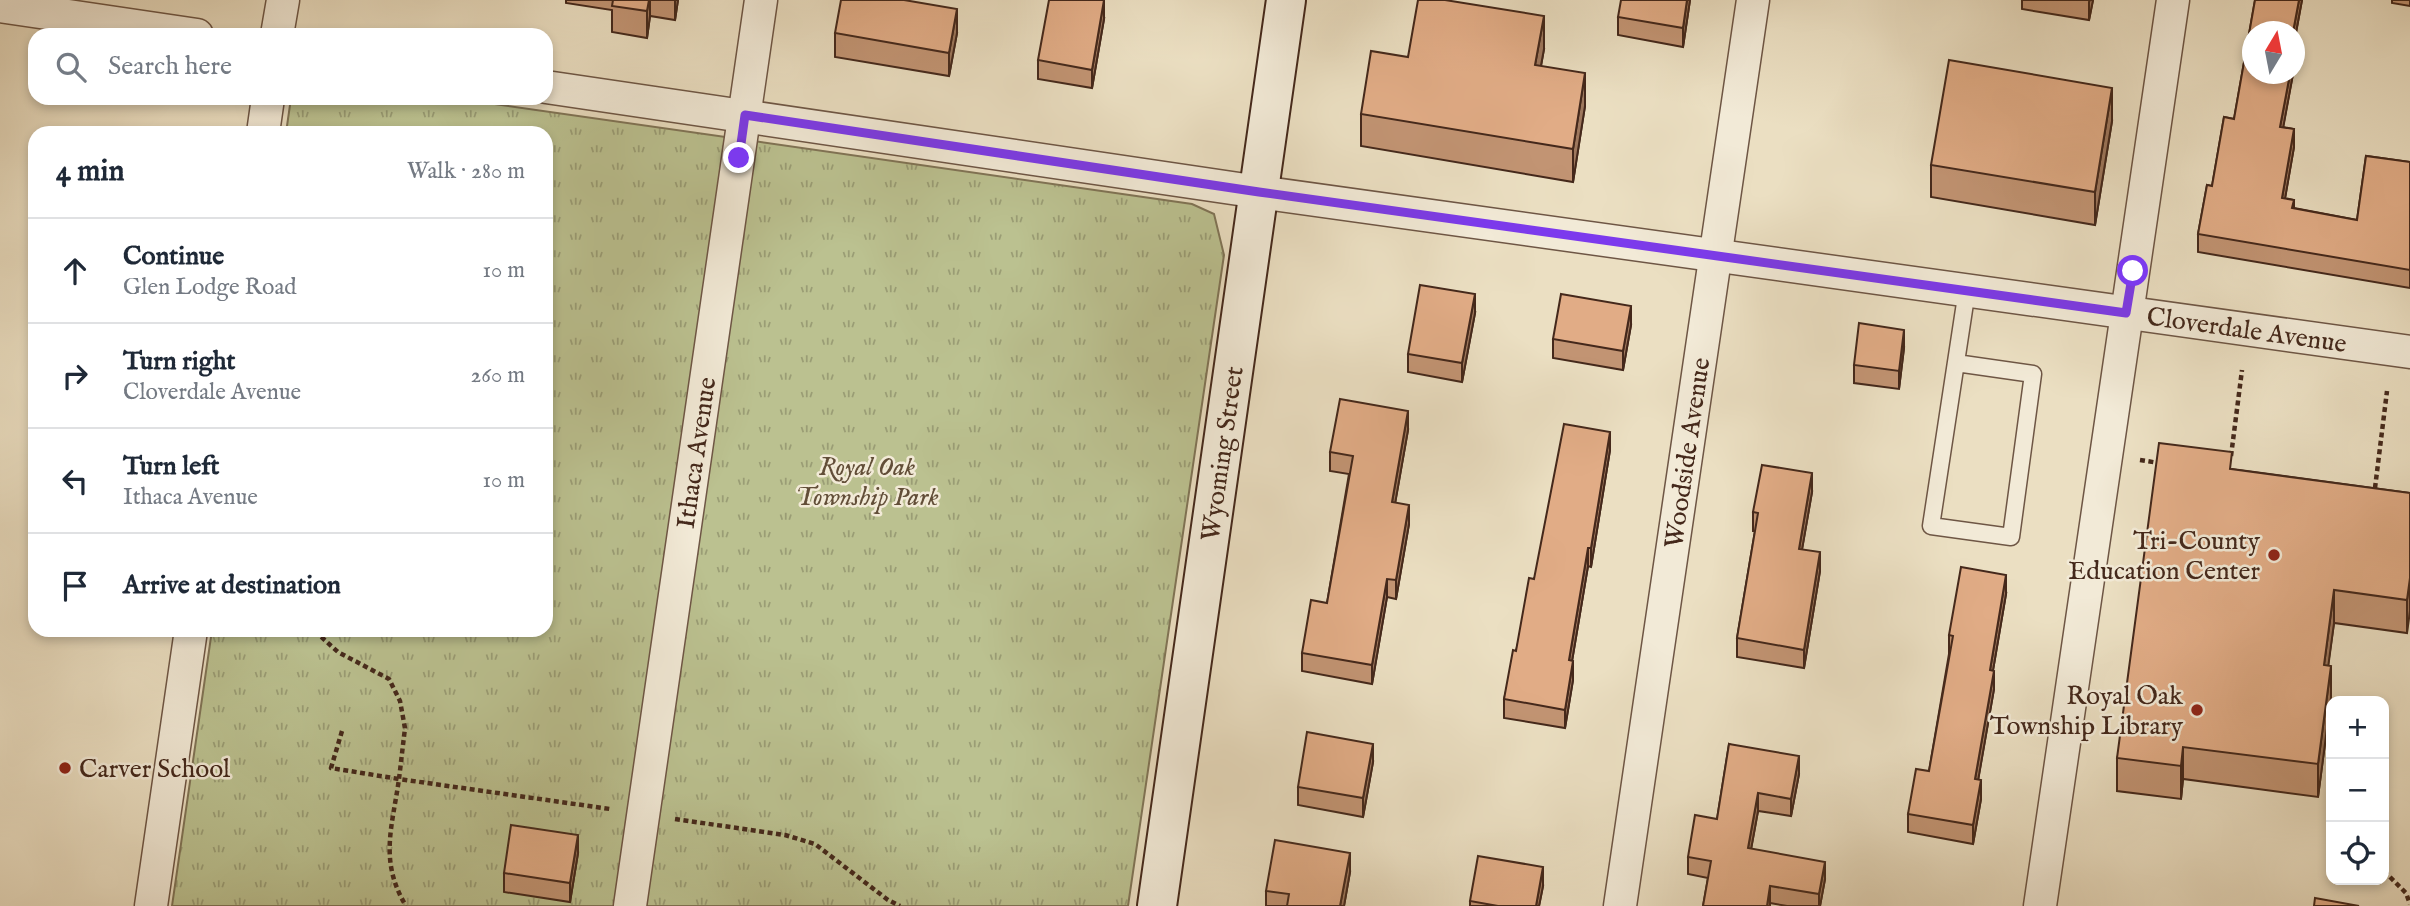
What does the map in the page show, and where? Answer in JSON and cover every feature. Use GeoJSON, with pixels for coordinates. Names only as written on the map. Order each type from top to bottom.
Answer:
{"type":"FeatureCollection","features":[{"type":"Feature","properties":{"kind":"street"},"geometry":{"type":"LineString","coordinates":[[278,28],[283,0]]}},
{"type":"Feature","properties":{"kind":"street","name":"Ithaca Avenue"},"geometry":{"type":"LineString","coordinates":[[630,906],[761,0]]}},
{"type":"Feature","properties":{"kind":"street","name":"Wyoming Street"},"geometry":{"type":"LineString","coordinates":[[1157,906],[1286,0]]}},
{"type":"Feature","properties":{"kind":"street","name":"Woodside Avenue"},"geometry":{"type":"LineString","coordinates":[[1620,906],[1753,0]]}},
{"type":"Feature","properties":{"kind":"street"},"geometry":{"type":"LineString","coordinates":[[2040,906],[2173,0]]}},
{"type":"Feature","properties":{"kind":"street"},"geometry":{"type":"LineString","coordinates":[[0,6],[149,28]]}},
{"type":"Feature","properties":{"kind":"street","name":"Cloverdale Avenue"},"geometry":{"type":"LineString","coordinates":[[553,88],[1259,192],[2410,352]]}},
{"type":"Feature","properties":{"kind":"street"},"geometry":{"type":"LineString","coordinates":[[264,126],[267,105]]}},
{"type":"Feature","properties":{"kind":"street"},"geometry":{"type":"LineString","coordinates":[[151,906],[190,637]]}},
{"type":"Feature","properties":{"kind":"lane"},"geometry":{"type":"LineString","coordinates":[[1956,363],[2033,374],[2011,537],[1931,526],[1967,290]]}},
{"type":"Feature","properties":{"kind":"path"},"geometry":{"type":"LineString","coordinates":[[2230,461],[2242,370]]}},
{"type":"Feature","properties":{"kind":"path"},"geometry":{"type":"LineString","coordinates":[[2375,488],[2387,391]]}},
{"type":"Feature","properties":{"kind":"path"},"geometry":{"type":"LineString","coordinates":[[2139,460],[2165,464]]}},
{"type":"Feature","properties":{"kind":"path"},"geometry":{"type":"LineString","coordinates":[[2363,491],[2375,488],[2387,490]]}},
{"type":"Feature","properties":{"kind":"path"},"geometry":{"type":"LineString","coordinates":[[321,637],[338,652],[389,680],[400,701],[405,728],[389,855],[390,874],[406,906]]}},
{"type":"Feature","properties":{"kind":"path"},"geometry":{"type":"LineString","coordinates":[[342,731],[331,768],[611,809]]}},
{"type":"Feature","properties":{"kind":"path"},"geometry":{"type":"LineString","coordinates":[[664,817],[785,835],[816,844],[888,900],[900,906]]}},
{"type":"Feature","properties":{"kind":"path"},"geometry":{"type":"LineString","coordinates":[[2389,877],[2406,893],[2410,904]]}},
{"type":"Feature","properties":{"kind":"green space","name":"Royal Oak Township Park"},"geometry":{"type":"Polygon","coordinates":[[[290,105],[502,105],[1192,204],[1214,214],[1224,255],[1128,906],[172,906],[211,637],[553,637],[553,126],[287,126],[290,105]]]}},
{"type":"Feature","properties":{"kind":"building"},"geometry":{"type":"Polygon","coordinates":[[[613,0],[649,0],[647,11],[612,6],[613,0]]]}},
{"type":"Feature","properties":{"kind":"building"},"geometry":{"type":"Polygon","coordinates":[[[841,0],[904,0],[957,9],[949,53],[835,33],[841,0]]]}},
{"type":"Feature","properties":{"kind":"building"},"geometry":{"type":"Polygon","coordinates":[[[1049,0],[1104,0],[1092,70],[1038,60],[1049,0]]]}},
{"type":"Feature","properties":{"kind":"building"},"geometry":{"type":"Polygon","coordinates":[[[1418,0],[1445,0],[1544,16],[1535,65],[1585,73],[1573,149],[1361,114],[1371,51],[1408,57],[1418,0]]]}},
{"type":"Feature","properties":{"kind":"building"},"geometry":{"type":"Polygon","coordinates":[[[1621,0],[1687,0],[1683,28],[1618,17],[1621,0]]]}},
{"type":"Feature","properties":{"kind":"building"},"geometry":{"type":"Polygon","coordinates":[[[2255,0],[2299,0],[2295,21],[2251,21],[2255,0]]]}},
{"type":"Feature","properties":{"kind":"building"},"geometry":{"type":"Polygon","coordinates":[[[1949,60],[2112,88],[2095,192],[1931,165],[1949,60]]]}},
{"type":"Feature","properties":{"kind":"building"},"geometry":{"type":"Polygon","coordinates":[[[2242,74],[2242,84],[2288,84],[2280,127],[2294,129],[2282,198],[2294,200],[2292,208],[2357,220],[2366,156],[2410,162],[2410,270],[2198,234],[2207,185],[2212,186],[2224,117],[2234,119],[2242,74]]]}},
{"type":"Feature","properties":{"kind":"building"},"geometry":{"type":"Polygon","coordinates":[[[1420,285],[1475,294],[1462,363],[1408,354],[1420,285]]]}},
{"type":"Feature","properties":{"kind":"building"},"geometry":{"type":"Polygon","coordinates":[[[1561,294],[1631,306],[1623,351],[1553,339],[1561,294]]]}},
{"type":"Feature","properties":{"kind":"building"},"geometry":{"type":"Polygon","coordinates":[[[1859,323],[1904,330],[1899,371],[1854,365],[1859,323]]]}},
{"type":"Feature","properties":{"kind":"building"},"geometry":{"type":"Polygon","coordinates":[[[1340,399],[1408,411],[1392,502],[1409,505],[1396,580],[1387,579],[1372,665],[1302,653],[1311,600],[1327,603],[1353,456],[1330,452],[1340,399]]]}},
{"type":"Feature","properties":{"kind":"building"},"geometry":{"type":"Polygon","coordinates":[[[1564,424],[1610,432],[1569,660],[1573,661],[1565,710],[1504,699],[1529,578],[1534,579],[1564,424]]]}},
{"type":"Feature","properties":{"kind":"building"},"geometry":{"type":"Polygon","coordinates":[[[2159,443],[2232,452],[2230,469],[2410,493],[2410,578],[2407,600],[2334,590],[2324,665],[2331,666],[2318,764],[2183,747],[2181,766],[2117,758],[2159,443]]]}},
{"type":"Feature","properties":{"kind":"building"},"geometry":{"type":"Polygon","coordinates":[[[1762,465],[1812,473],[1799,549],[1820,552],[1804,650],[1737,638],[1758,513],[1753,512],[1762,465]]]}},
{"type":"Feature","properties":{"kind":"building"},"geometry":{"type":"Polygon","coordinates":[[[1961,567],[2006,575],[1990,670],[1994,671],[1975,779],[1981,780],[1973,825],[1908,814],[1916,769],[1929,771],[1953,636],[1949,635],[1961,567]]]}},
{"type":"Feature","properties":{"kind":"building"},"geometry":{"type":"Polygon","coordinates":[[[1307,732],[1373,744],[1363,798],[1298,787],[1307,732]]]}},
{"type":"Feature","properties":{"kind":"building"},"geometry":{"type":"Polygon","coordinates":[[[1729,744],[1799,756],[1791,799],[1758,793],[1748,848],[1825,862],[1819,894],[1770,886],[1767,906],[1703,906],[1711,861],[1688,857],[1695,815],[1717,819],[1729,744]]]}},
{"type":"Feature","properties":{"kind":"building"},"geometry":{"type":"Polygon","coordinates":[[[511,825],[578,835],[570,883],[504,873],[511,825]]]}},
{"type":"Feature","properties":{"kind":"building"},"geometry":{"type":"Polygon","coordinates":[[[1275,840],[1350,853],[1340,906],[1287,906],[1289,894],[1266,891],[1275,840]]]}},
{"type":"Feature","properties":{"kind":"building"},"geometry":{"type":"Polygon","coordinates":[[[1478,856],[1543,867],[1536,906],[1498,906],[1470,901],[1478,856]]]}},
{"type":"Feature","properties":{"kind":"building"},"geometry":{"type":"Polygon","coordinates":[[[2315,898],[2359,906],[2314,906],[2315,898]]]}},
{"type":"Feature","properties":{"kind":"place","name":"Tri-County Education Center"},"geometry":{"type":"Point","coordinates":[2274,555]}},
{"type":"Feature","properties":{"kind":"place","name":"Royal Oak Township Library"},"geometry":{"type":"Point","coordinates":[2197,710]}},
{"type":"Feature","properties":{"kind":"place","name":"Carver School"},"geometry":{"type":"Point","coordinates":[65,768]}},
{"type":"Feature","properties":{"kind":"route"},"geometry":{"type":"LineString","coordinates":[[739,158],[745,115],[1259,192],[2126,313],[2133,271]]}}]}
